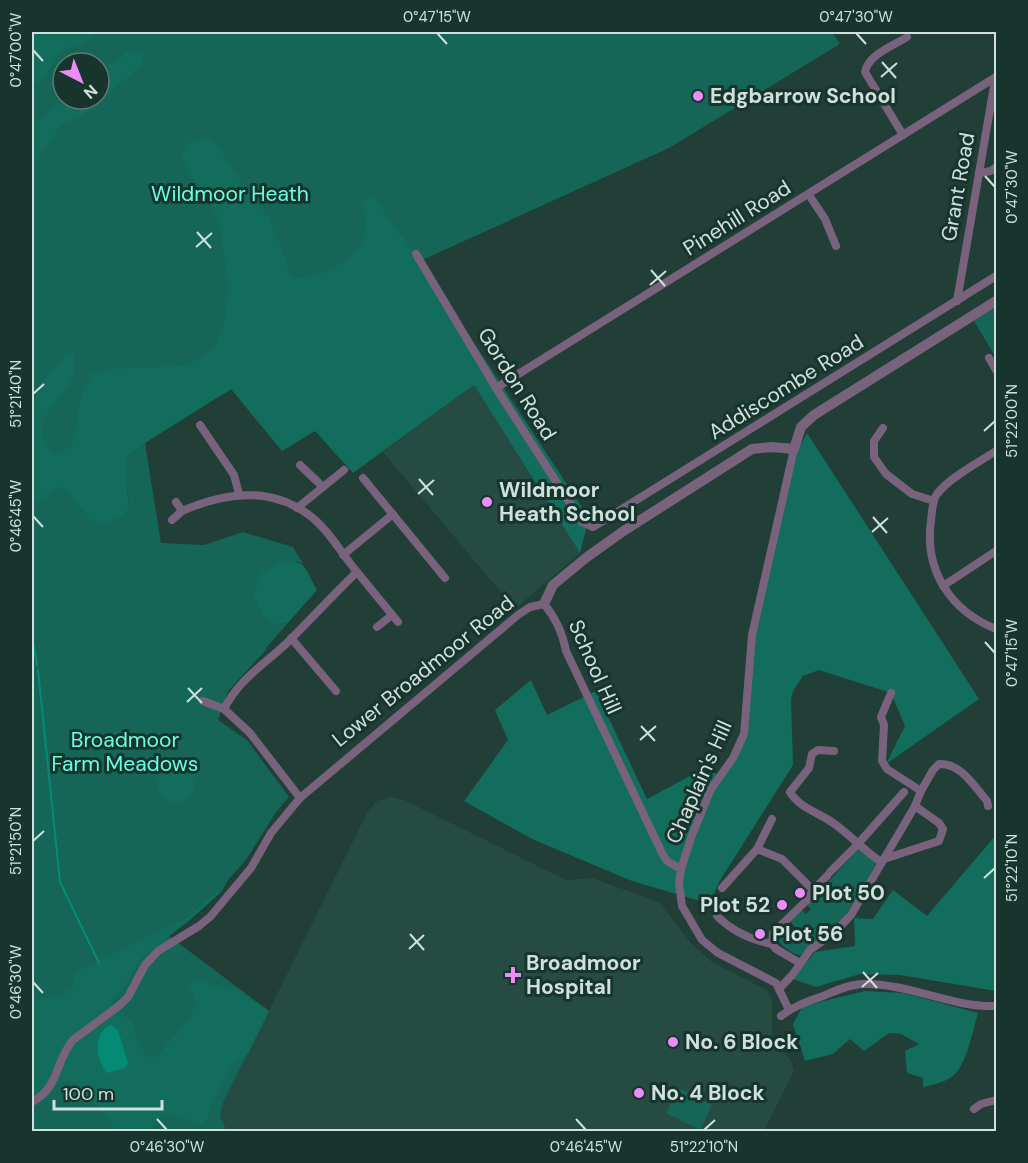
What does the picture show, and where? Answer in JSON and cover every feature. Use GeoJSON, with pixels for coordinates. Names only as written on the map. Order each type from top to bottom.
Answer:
{"type":"FeatureCollection","features":[{"type":"Feature","properties":{"kind":"street"},"geometry":{"type":"LineString","coordinates":[[903,135],[865,72],[866,65],[871,60],[907,37]]}},
{"type":"Feature","properties":{"kind":"street","name":"Pinehill Road"},"geometry":{"type":"LineString","coordinates":[[496,388],[994,78]]}},
{"type":"Feature","properties":{"kind":"street","name":"Grant Road"},"geometry":{"type":"LineString","coordinates":[[957,300],[994,78]]}},
{"type":"Feature","properties":{"kind":"street"},"geometry":{"type":"LineString","coordinates":[[979,172],[991,171],[996,167]]}},
{"type":"Feature","properties":{"kind":"street"},"geometry":{"type":"LineString","coordinates":[[808,195],[825,219],[836,246]]}},
{"type":"Feature","properties":{"kind":"street","name":"Gordon Road"},"geometry":{"type":"LineString","coordinates":[[416,254],[496,388],[582,522],[593,527]]}},
{"type":"Feature","properties":{"kind":"street","name":"Addiscombe Road"},"geometry":{"type":"LineString","coordinates":[[593,527],[996,276]]}},
{"type":"Feature","properties":{"kind":"street"},"geometry":{"type":"LineString","coordinates":[[794,449],[801,427],[814,415],[996,301]]}},
{"type":"Feature","properties":{"kind":"street"},"geometry":{"type":"LineString","coordinates":[[989,357],[996,370]]}},
{"type":"Feature","properties":{"kind":"street"},"geometry":{"type":"LineString","coordinates":[[200,425],[234,475],[239,494]]}},
{"type":"Feature","properties":{"kind":"street"},"geometry":{"type":"LineString","coordinates":[[882,428],[874,441],[874,457],[886,474],[912,494],[935,498]]}},
{"type":"Feature","properties":{"kind":"street","name":"Lower Broadmoor Road"},"geometry":{"type":"LineString","coordinates":[[32,1102],[51,1086],[67,1047],[128,997],[145,965],[158,951],[200,926],[210,917],[251,868],[272,833],[300,798],[518,615],[530,607],[544,604],[553,585],[586,557],[752,449],[771,447],[794,449]]}},
{"type":"Feature","properties":{"kind":"street","name":"Chaplain's Hill"},"geometry":{"type":"LineString","coordinates":[[780,988],[769,979],[718,953],[702,940],[682,906],[679,890],[681,869],[711,789],[733,758],[744,734],[752,635],[794,449]]}},
{"type":"Feature","properties":{"kind":"street"},"geometry":{"type":"LineString","coordinates":[[996,451],[946,485],[935,498],[930,528],[931,550],[936,572],[943,586],[958,606],[971,617],[996,629]]}},
{"type":"Feature","properties":{"kind":"street"},"geometry":{"type":"LineString","coordinates":[[300,465],[323,487]]}},
{"type":"Feature","properties":{"kind":"street"},"geometry":{"type":"LineString","coordinates":[[297,508],[344,470]]}},
{"type":"Feature","properties":{"kind":"street"},"geometry":{"type":"LineString","coordinates":[[363,478],[445,578]]}},
{"type":"Feature","properties":{"kind":"street"},"geometry":{"type":"LineString","coordinates":[[172,520],[182,511],[220,497],[239,494],[260,495],[297,508],[310,516],[395,618],[377,627]]}},
{"type":"Feature","properties":{"kind":"street"},"geometry":{"type":"LineString","coordinates":[[176,502],[182,511]]}},
{"type":"Feature","properties":{"kind":"street"},"geometry":{"type":"LineString","coordinates":[[343,555],[393,514]]}},
{"type":"Feature","properties":{"kind":"street"},"geometry":{"type":"LineString","coordinates":[[943,586],[996,551]]}},
{"type":"Feature","properties":{"kind":"street"},"geometry":{"type":"LineString","coordinates":[[224,709],[231,695],[247,676],[291,638],[357,572]]}},
{"type":"Feature","properties":{"kind":"street","name":"School Hill"},"geometry":{"type":"LineString","coordinates":[[544,604],[553,617],[566,651],[662,854],[667,861],[681,869]]}},
{"type":"Feature","properties":{"kind":"street"},"geometry":{"type":"LineString","coordinates":[[291,638],[336,690]]}},
{"type":"Feature","properties":{"kind":"street"},"geometry":{"type":"LineString","coordinates":[[327,680],[336,674]]}},
{"type":"Feature","properties":{"kind":"street"},"geometry":{"type":"LineString","coordinates":[[891,693],[881,717],[884,725],[882,761],[887,769],[921,791]]}},
{"type":"Feature","properties":{"kind":"street"},"geometry":{"type":"LineString","coordinates":[[203,701],[224,709],[250,734],[300,798]]}},
{"type":"Feature","properties":{"kind":"street"},"geometry":{"type":"LineString","coordinates":[[834,751],[818,750],[812,754],[809,768],[790,792],[796,802],[835,824],[857,845],[882,861]]}},
{"type":"Feature","properties":{"kind":"street"},"geometry":{"type":"LineString","coordinates":[[789,1010],[780,988],[810,950],[835,932],[851,915],[915,806],[933,770],[939,764],[957,767],[987,801],[988,806]]}},
{"type":"Feature","properties":{"kind":"street"},"geometry":{"type":"LineString","coordinates":[[772,944],[773,933],[808,899],[813,890],[904,792]]}},
{"type":"Feature","properties":{"kind":"street"},"geometry":{"type":"LineString","coordinates":[[882,861],[939,841],[943,830],[939,823],[915,806]]}},
{"type":"Feature","properties":{"kind":"street"},"geometry":{"type":"LineString","coordinates":[[722,888],[758,849],[772,819]]}},
{"type":"Feature","properties":{"kind":"street"},"geometry":{"type":"LineString","coordinates":[[758,849],[782,859],[813,890]]}},
{"type":"Feature","properties":{"kind":"street"},"geometry":{"type":"LineString","coordinates":[[717,916],[728,926],[749,937],[772,944],[776,949],[800,963]]}},
{"type":"Feature","properties":{"kind":"street"},"geometry":{"type":"LineString","coordinates":[[781,1016],[789,1010],[834,992],[861,984],[901,987],[968,1003],[996,1006]]}},
{"type":"Feature","properties":{"kind":"street"},"geometry":{"type":"LineString","coordinates":[[974,1109],[981,1104],[996,1100]]}},
{"type":"Feature","properties":{"kind":"shaded area","name":"Wildmoor Heath School"},"geometry":{"type":"Polygon","coordinates":[[[474,385],[580,553],[515,609],[383,452],[474,385]]]}},
{"type":"Feature","properties":{"kind":"shaded area","name":"Broadmoor Hospital"},"geometry":{"type":"Polygon","coordinates":[[[391,797],[404,800],[566,880],[592,878],[659,902],[691,943],[713,963],[767,990],[772,1001],[772,1038],[791,1061],[794,1071],[764,1131],[227,1132],[220,1116],[223,1103],[368,811],[377,801],[391,797]]]}},
{"type":"Feature","properties":{"kind":"shaded area"},"geometry":{"type":"Polygon","coordinates":[[[111,1025],[118,1030],[128,1063],[125,1068],[107,1073],[98,1054],[98,1040],[105,1029],[111,1025]]]}},
{"type":"Feature","properties":{"kind":"green space"},"geometry":{"type":"Polygon","coordinates":[[[32,32],[832,32],[840,44],[669,148],[420,261],[227,392],[64,486],[101,525],[124,515],[129,506],[126,475],[128,457],[145,443],[161,543],[204,545],[243,532],[293,547],[303,564],[296,561],[275,625],[288,623],[228,691],[218,720],[247,740],[289,797],[276,812],[246,860],[228,880],[222,891],[169,936],[269,1011],[223,1103],[220,1116],[227,1131],[32,1131],[32,32]]]}},
{"type":"Feature","properties":{"kind":"green space"},"geometry":{"type":"Polygon","coordinates":[[[32,32],[100,32],[76,47],[66,48],[63,51],[51,51],[51,66],[41,82],[32,86],[32,32]]]}},
{"type":"Feature","properties":{"kind":"green space"},"geometry":{"type":"Polygon","coordinates":[[[129,51],[144,55],[142,65],[111,91],[111,64],[129,51]]]}},
{"type":"Feature","properties":{"kind":"green space"},"geometry":{"type":"Polygon","coordinates":[[[51,110],[88,111],[61,124],[34,166],[32,174],[32,125],[51,110]]]}},
{"type":"Feature","properties":{"kind":"green space","name":"Wildmoor Heath"},"geometry":{"type":"Polygon","coordinates":[[[210,137],[251,197],[269,218],[286,260],[290,278],[322,273],[352,255],[365,234],[363,201],[368,197],[374,198],[420,261],[589,518],[580,553],[474,385],[353,473],[315,431],[282,451],[231,389],[145,443],[128,457],[126,475],[129,506],[125,515],[101,525],[90,519],[63,486],[32,504],[32,405],[42,382],[67,354],[74,353],[73,375],[42,422],[41,429],[53,455],[63,452],[74,440],[81,396],[92,374],[108,369],[182,366],[195,361],[215,347],[223,327],[229,290],[219,219],[183,161],[182,155],[189,142],[210,137]]]}},
{"type":"Feature","properties":{"kind":"green space"},"geometry":{"type":"Polygon","coordinates":[[[996,307],[996,358],[974,321],[996,307]]]}},
{"type":"Feature","properties":{"kind":"green space"},"geometry":{"type":"Polygon","coordinates":[[[807,433],[979,699],[886,764],[905,726],[891,693],[819,670],[803,676],[794,689],[791,699],[793,765],[719,882],[710,904],[632,881],[532,839],[464,801],[508,740],[495,710],[531,680],[547,715],[596,691],[647,799],[703,769],[720,775],[744,734],[752,635],[798,450],[807,433]]]}},
{"type":"Feature","properties":{"kind":"green space"},"geometry":{"type":"Polygon","coordinates":[[[280,561],[296,562],[304,566],[317,590],[288,623],[275,625],[263,616],[253,593],[262,573],[280,561]]]}},
{"type":"Feature","properties":{"kind":"green space"},"geometry":{"type":"Polygon","coordinates":[[[172,755],[189,759],[198,766],[194,790],[183,803],[170,804],[157,788],[156,778],[159,769],[172,755]]]}},
{"type":"Feature","properties":{"kind":"green space"},"geometry":{"type":"Polygon","coordinates":[[[996,835],[996,991],[900,975],[860,974],[816,987],[793,979],[815,952],[855,946],[854,918],[873,919],[893,890],[927,916],[996,835]]]}},
{"type":"Feature","properties":{"kind":"green space"},"geometry":{"type":"Polygon","coordinates":[[[860,847],[876,863],[849,911],[840,922],[801,955],[786,948],[778,941],[783,932],[787,935],[795,927],[790,921],[801,910],[806,914],[811,909],[807,905],[860,847]]]}},
{"type":"Feature","properties":{"kind":"green space"},"geometry":{"type":"Polygon","coordinates":[[[218,891],[222,891],[191,919],[143,956],[121,991],[110,1001],[132,1023],[141,1048],[149,1058],[157,1056],[188,1020],[197,1003],[193,993],[187,987],[192,980],[218,987],[235,988],[269,1011],[247,1055],[234,1063],[224,1079],[212,1103],[208,1119],[201,1125],[168,1113],[160,1117],[150,1131],[115,1131],[93,1099],[69,1081],[60,1083],[48,1096],[32,1106],[32,1000],[61,996],[72,988],[75,972],[187,917],[218,891]]]}},
{"type":"Feature","properties":{"kind":"green space"},"geometry":{"type":"Polygon","coordinates":[[[865,991],[903,993],[978,1013],[965,1058],[956,1073],[937,1084],[923,1087],[923,1078],[907,1073],[905,1051],[919,1044],[901,1034],[889,1033],[864,1051],[850,1039],[833,1054],[805,1061],[793,1024],[803,1006],[865,991]]]}},
{"type":"Feature","properties":{"kind":"green space"},"geometry":{"type":"Polygon","coordinates":[[[679,1088],[712,1105],[700,1130],[666,1113],[679,1088]]]}},
{"type":"Feature","properties":{"kind":"waterway"},"geometry":{"type":"LineString","coordinates":[[32,636],[37,665]]}},
{"type":"Feature","properties":{"kind":"waterway"},"geometry":{"type":"LineString","coordinates":[[38,670],[60,882],[99,963]]}},
{"type":"Feature","properties":{"kind":"place","name":"Edgbarrow School"},"geometry":{"type":"Point","coordinates":[698,96]}},
{"type":"Feature","properties":{"kind":"place","name":"Wildmoor Heath School"},"geometry":{"type":"Point","coordinates":[487,502]}},
{"type":"Feature","properties":{"kind":"place","name":"Plot 50"},"geometry":{"type":"Point","coordinates":[800,893]}},
{"type":"Feature","properties":{"kind":"place","name":"Plot 52"},"geometry":{"type":"Point","coordinates":[782,905]}},
{"type":"Feature","properties":{"kind":"place","name":"Plot 56"},"geometry":{"type":"Point","coordinates":[760,934]}},
{"type":"Feature","properties":{"kind":"place","name":"Broadmoor Hospital"},"geometry":{"type":"Point","coordinates":[513,975]}},
{"type":"Feature","properties":{"kind":"place","name":"No. 6 Block"},"geometry":{"type":"Point","coordinates":[673,1042]}},
{"type":"Feature","properties":{"kind":"place","name":"No. 4 Block"},"geometry":{"type":"Point","coordinates":[639,1093]}},
{"type":"Feature","properties":{"kind":"park label","name":"Broadmoor Farm Meadows"},"geometry":{"type":"Point","coordinates":[125,752]}}]}
